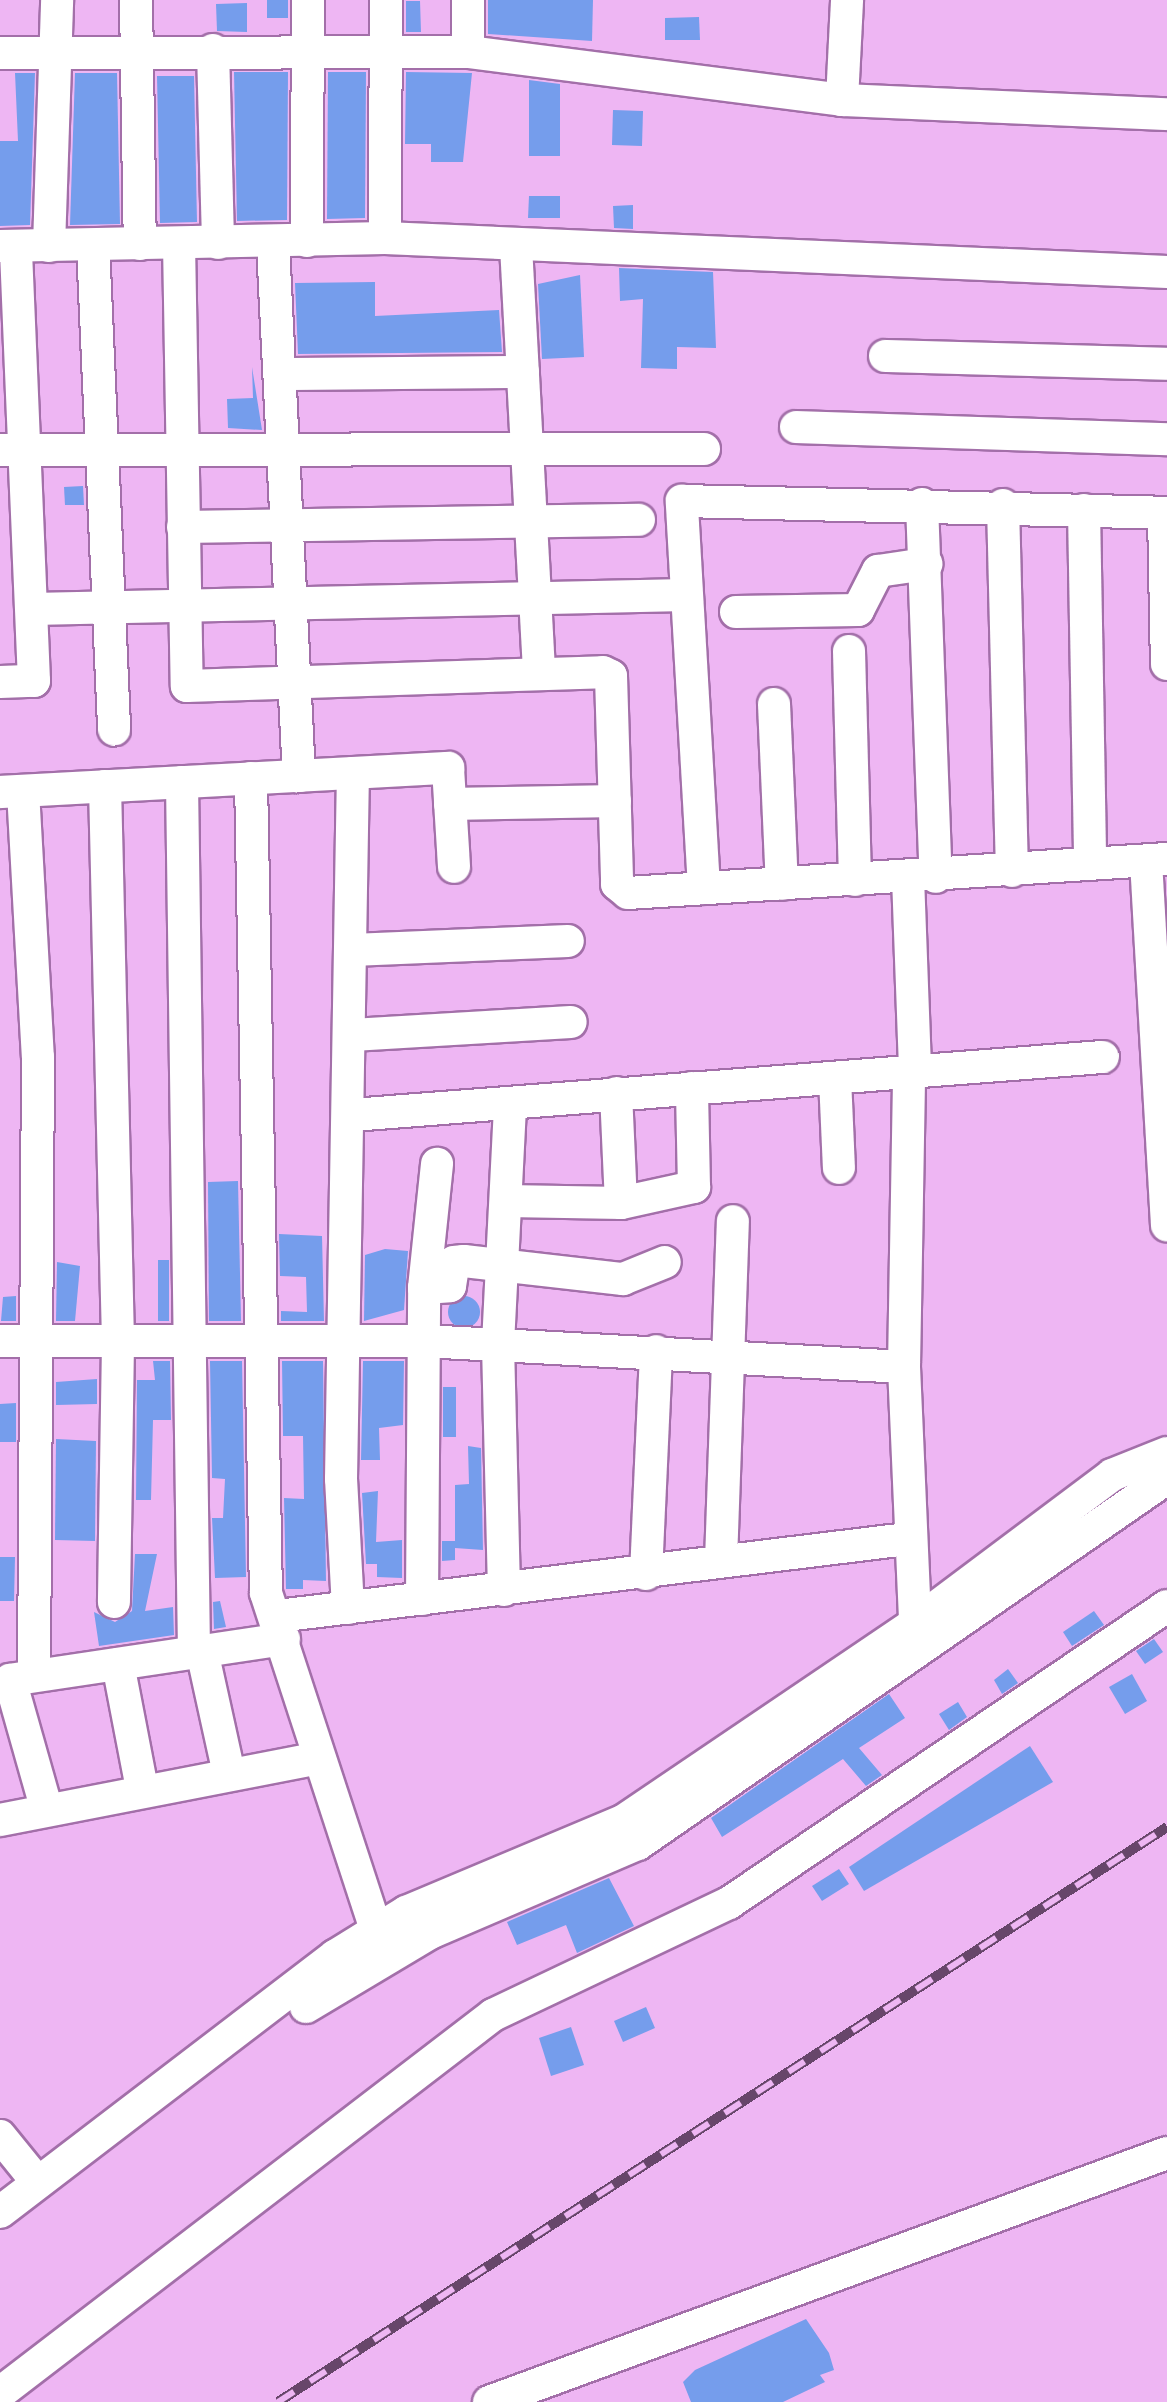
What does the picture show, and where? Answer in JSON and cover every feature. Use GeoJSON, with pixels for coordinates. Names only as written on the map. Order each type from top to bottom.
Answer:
{"type":"FeatureCollection","features":[{"type":"Feature","properties":{"kind":"street"},"geometry":{"type":"LineString","coordinates":[[49,246],[57,0]]}},
{"type":"Feature","properties":{"kind":"street"},"geometry":{"type":"LineString","coordinates":[[136,0],[140,244]]}},
{"type":"Feature","properties":{"kind":"street"},"geometry":{"type":"LineString","coordinates":[[307,240],[308,0]]}},
{"type":"Feature","properties":{"kind":"street"},"geometry":{"type":"LineString","coordinates":[[385,238],[386,0]]}},
{"type":"Feature","properties":{"kind":"street"},"geometry":{"type":"LineString","coordinates":[[468,0],[468,52]]}},
{"type":"Feature","properties":{"kind":"street"},"geometry":{"type":"LineString","coordinates":[[842,100],[847,0]]}},
{"type":"Feature","properties":{"kind":"street"},"geometry":{"type":"LineString","coordinates":[[0,52],[134,48],[468,52],[842,100],[1167,114]]}},
{"type":"Feature","properties":{"kind":"street"},"geometry":{"type":"LineString","coordinates":[[213,50],[218,243]]}},
{"type":"Feature","properties":{"kind":"street"},"geometry":{"type":"LineString","coordinates":[[0,682],[34,681],[21,600],[12,450],[8,246],[273,245],[385,238],[1167,272]]}},
{"type":"Feature","properties":{"kind":"street"},"geometry":{"type":"LineString","coordinates":[[179,243],[186,686],[539,671],[610,676],[620,890],[922,877],[1157,860],[1167,1225]]}},
{"type":"Feature","properties":{"kind":"street"},"geometry":{"type":"LineString","coordinates":[[92,245],[114,730]]}},
{"type":"Feature","properties":{"kind":"street"},"geometry":{"type":"LineString","coordinates":[[273,245],[300,776]]}},
{"type":"Feature","properties":{"kind":"street"},"geometry":{"type":"LineString","coordinates":[[516,246],[539,671]]}},
{"type":"Feature","properties":{"kind":"street"},"geometry":{"type":"LineString","coordinates":[[885,356],[1167,364]]}},
{"type":"Feature","properties":{"kind":"street"},"geometry":{"type":"LineString","coordinates":[[280,374],[523,372]]}},
{"type":"Feature","properties":{"kind":"street"},"geometry":{"type":"LineString","coordinates":[[796,427],[1167,439]]}},
{"type":"Feature","properties":{"kind":"street"},"geometry":{"type":"LineString","coordinates":[[12,450],[102,454],[704,449]]}},
{"type":"Feature","properties":{"kind":"street"},"geometry":{"type":"LineString","coordinates":[[704,888],[682,501],[1003,505],[1165,513],[1167,664]]}},
{"type":"Feature","properties":{"kind":"street"},"geometry":{"type":"LineString","coordinates":[[915,1623],[907,1539],[904,1367],[922,877],[926,564],[922,504]]}},
{"type":"Feature","properties":{"kind":"street"},"geometry":{"type":"LineString","coordinates":[[1003,505],[1012,871]]}},
{"type":"Feature","properties":{"kind":"street"},"geometry":{"type":"LineString","coordinates":[[1084,510],[1090,864]]}},
{"type":"Feature","properties":{"kind":"street"},"geometry":{"type":"LineString","coordinates":[[183,527],[639,520]]}},
{"type":"Feature","properties":{"kind":"street"},"geometry":{"type":"LineString","coordinates":[[736,612],[858,610],[878,571],[926,564]]}},
{"type":"Feature","properties":{"kind":"street"},"geometry":{"type":"LineString","coordinates":[[21,600],[110,607],[686,595]]}},
{"type":"Feature","properties":{"kind":"street"},"geometry":{"type":"LineString","coordinates":[[850,651],[855,880]]}},
{"type":"Feature","properties":{"kind":"street"},"geometry":{"type":"LineString","coordinates":[[774,704],[782,884]]}},
{"type":"Feature","properties":{"kind":"street"},"geometry":{"type":"LineString","coordinates":[[46,1807],[15,1671],[40,1342],[38,1058],[12,792],[448,768],[454,867]]}},
{"type":"Feature","properties":{"kind":"street"},"geometry":{"type":"LineString","coordinates":[[348,1608],[344,1342],[352,1115],[353,772]]}},
{"type":"Feature","properties":{"kind":"street"},"geometry":{"type":"LineString","coordinates":[[251,778],[267,1342],[266,1593],[281,1627],[315,1759],[380,1944]]}},
{"type":"Feature","properties":{"kind":"street"},"geometry":{"type":"LineString","coordinates":[[182,782],[198,1652],[229,1774]]}},
{"type":"Feature","properties":{"kind":"street"},"geometry":{"type":"LineString","coordinates":[[105,786],[118,1343],[114,1602]]}},
{"type":"Feature","properties":{"kind":"street"},"geometry":{"type":"LineString","coordinates":[[450,804],[615,801]]}},
{"type":"Feature","properties":{"kind":"street"},"geometry":{"type":"LineString","coordinates":[[352,950],[568,941]]}},
{"type":"Feature","properties":{"kind":"street"},"geometry":{"type":"LineString","coordinates":[[352,1035],[570,1022]]}},
{"type":"Feature","properties":{"kind":"street"},"geometry":{"type":"LineString","coordinates":[[352,1115],[1103,1058]]}},
{"type":"Feature","properties":{"kind":"street"},"geometry":{"type":"LineString","coordinates":[[835,1078],[839,1168]]}},
{"type":"Feature","properties":{"kind":"street"},"geometry":{"type":"LineString","coordinates":[[508,1201],[621,1203],[694,1186],[692,1088]]}},
{"type":"Feature","properties":{"kind":"street"},"geometry":{"type":"LineString","coordinates":[[616,1094],[621,1203]]}},
{"type":"Feature","properties":{"kind":"street"},"geometry":{"type":"LineString","coordinates":[[504,1590],[498,1344],[510,1103]]}},
{"type":"Feature","properties":{"kind":"street"},"geometry":{"type":"LineString","coordinates":[[422,1599],[424,1288],[438,1164]]}},
{"type":"Feature","properties":{"kind":"street"},"geometry":{"type":"LineString","coordinates":[[721,1561],[733,1356],[733,1220]]}},
{"type":"Feature","properties":{"kind":"street"},"geometry":{"type":"LineString","coordinates":[[424,1288],[450,1286],[454,1262],[500,1263],[624,1279],[665,1262]]}},
{"type":"Feature","properties":{"kind":"street"},"geometry":{"type":"LineString","coordinates":[[0,1341],[424,1341],[904,1367]]}},
{"type":"Feature","properties":{"kind":"street"},"geometry":{"type":"LineString","coordinates":[[646,1574],[656,1351]]}},
{"type":"Feature","properties":{"kind":"street"},"geometry":{"type":"LineString","coordinates":[[0,2212],[380,1944],[623,1821],[915,1623],[1089,1490],[1167,1453]]}},
{"type":"Feature","properties":{"kind":"street"},"geometry":{"type":"LineString","coordinates":[[0,2239],[380,1944],[638,1844],[1167,1478]]}},
{"type":"Feature","properties":{"kind":"street"},"geometry":{"type":"LineString","coordinates":[[15,1671],[118,1664],[198,1652],[348,1608],[907,1539]]}},
{"type":"Feature","properties":{"kind":"street"},"geometry":{"type":"LineString","coordinates":[[0,2393],[493,2015],[729,1903],[1167,1606]]}},
{"type":"Feature","properties":{"kind":"street"},"geometry":{"type":"LineString","coordinates":[[118,1664],[142,1789]]}},
{"type":"Feature","properties":{"kind":"street"},"geometry":{"type":"LineString","coordinates":[[0,1820],[46,1807],[315,1759]]}},
{"type":"Feature","properties":{"kind":"street"},"geometry":{"type":"LineString","coordinates":[[0,2136],[38,2184]]}},
{"type":"Feature","properties":{"kind":"street"},"geometry":{"type":"LineString","coordinates":[[489,2402],[1167,2154]]}},
{"type":"Feature","properties":{"kind":"building"},"geometry":{"type":"Polygon","coordinates":[[[267,0],[288,0],[288,18],[267,18],[267,0]]]}},
{"type":"Feature","properties":{"kind":"building"},"geometry":{"type":"Polygon","coordinates":[[[488,0],[593,0],[592,41],[488,34],[488,0]]]}},
{"type":"Feature","properties":{"kind":"building"},"geometry":{"type":"Polygon","coordinates":[[[406,1],[420,1],[421,32],[406,32],[406,1]]]}},
{"type":"Feature","properties":{"kind":"building"},"geometry":{"type":"Polygon","coordinates":[[[247,3],[247,32],[217,31],[216,4],[247,3]]]}},
{"type":"Feature","properties":{"kind":"building"},"geometry":{"type":"Polygon","coordinates":[[[699,17],[700,40],[665,40],[665,18],[699,17]]]}},
{"type":"Feature","properties":{"kind":"building"},"geometry":{"type":"Polygon","coordinates":[[[234,72],[288,72],[287,220],[237,221],[234,72]]]}},
{"type":"Feature","properties":{"kind":"building"},"geometry":{"type":"Polygon","coordinates":[[[328,72],[366,72],[365,218],[327,219],[328,72]]]}},
{"type":"Feature","properties":{"kind":"building"},"geometry":{"type":"Polygon","coordinates":[[[406,72],[472,73],[463,162],[431,162],[431,144],[405,144],[406,72]]]}},
{"type":"Feature","properties":{"kind":"building"},"geometry":{"type":"Polygon","coordinates":[[[15,73],[35,73],[30,225],[0,226],[0,141],[18,141],[15,73]]]}},
{"type":"Feature","properties":{"kind":"building"},"geometry":{"type":"Polygon","coordinates":[[[75,73],[117,73],[120,224],[70,225],[75,73]]]}},
{"type":"Feature","properties":{"kind":"building"},"geometry":{"type":"Polygon","coordinates":[[[157,76],[194,76],[197,222],[160,223],[157,76]]]}},
{"type":"Feature","properties":{"kind":"building"},"geometry":{"type":"Polygon","coordinates":[[[529,80],[560,84],[560,156],[529,156],[529,80]]]}},
{"type":"Feature","properties":{"kind":"building"},"geometry":{"type":"Polygon","coordinates":[[[613,110],[643,111],[642,146],[612,145],[613,110]]]}},
{"type":"Feature","properties":{"kind":"building"},"geometry":{"type":"Polygon","coordinates":[[[529,196],[560,196],[560,218],[528,218],[529,196]]]}},
{"type":"Feature","properties":{"kind":"building"},"geometry":{"type":"Polygon","coordinates":[[[633,205],[633,229],[614,228],[613,206],[633,205]]]}},
{"type":"Feature","properties":{"kind":"building"},"geometry":{"type":"Polygon","coordinates":[[[619,268],[713,272],[716,348],[677,347],[677,369],[641,368],[643,299],[620,301],[619,268]]]}},
{"type":"Feature","properties":{"kind":"building"},"geometry":{"type":"Polygon","coordinates":[[[580,275],[584,357],[542,359],[538,284],[580,275]]]}},
{"type":"Feature","properties":{"kind":"building"},"geometry":{"type":"Polygon","coordinates":[[[375,282],[375,316],[499,310],[502,352],[298,354],[295,283],[375,282]]]}},
{"type":"Feature","properties":{"kind":"building"},"geometry":{"type":"Polygon","coordinates":[[[252,367],[262,430],[228,428],[227,399],[253,398],[252,367]]]}},
{"type":"Feature","properties":{"kind":"building"},"geometry":{"type":"Polygon","coordinates":[[[83,486],[84,505],[65,505],[64,487],[83,486]]]}},
{"type":"Feature","properties":{"kind":"building"},"geometry":{"type":"Polygon","coordinates":[[[238,1181],[241,1321],[209,1321],[208,1182],[238,1181]]]}},
{"type":"Feature","properties":{"kind":"building"},"geometry":{"type":"Polygon","coordinates":[[[279,1234],[322,1236],[324,1321],[281,1321],[281,1311],[307,1312],[306,1277],[280,1276],[279,1234]]]}},
{"type":"Feature","properties":{"kind":"building"},"geometry":{"type":"Polygon","coordinates":[[[385,1249],[408,1251],[404,1310],[364,1321],[365,1255],[385,1249]]]}},
{"type":"Feature","properties":{"kind":"building"},"geometry":{"type":"Polygon","coordinates":[[[158,1260],[169,1260],[169,1321],[158,1321],[158,1260]]]}},
{"type":"Feature","properties":{"kind":"building"},"geometry":{"type":"Polygon","coordinates":[[[57,1262],[80,1266],[75,1321],[56,1321],[57,1262]]]}},
{"type":"Feature","properties":{"kind":"building"},"geometry":{"type":"Polygon","coordinates":[[[16,1296],[16,1321],[1,1321],[3,1297],[16,1296]]]}},
{"type":"Feature","properties":{"kind":"building"},"geometry":{"type":"Polygon","coordinates":[[[464,1296],[475,1301],[480,1312],[475,1323],[464,1328],[453,1323],[448,1312],[453,1301],[464,1296]]]}},
{"type":"Feature","properties":{"kind":"building"},"geometry":{"type":"Polygon","coordinates":[[[153,1361],[170,1361],[171,1420],[153,1420],[151,1500],[136,1500],[137,1380],[155,1380],[153,1361]]]}},
{"type":"Feature","properties":{"kind":"building"},"geometry":{"type":"Polygon","coordinates":[[[210,1361],[242,1361],[246,1577],[215,1578],[212,1518],[223,1518],[225,1479],[212,1478],[210,1361]]]}},
{"type":"Feature","properties":{"kind":"building"},"geometry":{"type":"Polygon","coordinates":[[[282,1361],[323,1361],[326,1581],[303,1580],[303,1589],[286,1589],[284,1498],[304,1499],[303,1436],[283,1436],[282,1361]]]}},
{"type":"Feature","properties":{"kind":"building"},"geometry":{"type":"Polygon","coordinates":[[[363,1361],[404,1361],[403,1425],[379,1428],[380,1460],[361,1460],[363,1361]]]}},
{"type":"Feature","properties":{"kind":"building"},"geometry":{"type":"Polygon","coordinates":[[[97,1379],[97,1404],[56,1405],[56,1382],[97,1379]]]}},
{"type":"Feature","properties":{"kind":"building"},"geometry":{"type":"Polygon","coordinates":[[[443,1387],[456,1387],[456,1437],[443,1437],[443,1387]]]}},
{"type":"Feature","properties":{"kind":"building"},"geometry":{"type":"Polygon","coordinates":[[[16,1403],[16,1442],[0,1442],[0,1404],[16,1403]]]}},
{"type":"Feature","properties":{"kind":"building"},"geometry":{"type":"Polygon","coordinates":[[[56,1439],[96,1441],[95,1541],[55,1540],[56,1439]]]}},
{"type":"Feature","properties":{"kind":"building"},"geometry":{"type":"Polygon","coordinates":[[[468,1446],[481,1448],[483,1550],[455,1548],[455,1485],[469,1484],[468,1446]]]}},
{"type":"Feature","properties":{"kind":"building"},"geometry":{"type":"Polygon","coordinates":[[[378,1491],[376,1542],[402,1540],[402,1578],[377,1577],[377,1564],[366,1564],[362,1493],[378,1491]]]}},
{"type":"Feature","properties":{"kind":"building"},"geometry":{"type":"Polygon","coordinates":[[[442,1541],[455,1541],[455,1560],[442,1561],[442,1541]]]}},
{"type":"Feature","properties":{"kind":"building"},"geometry":{"type":"Polygon","coordinates":[[[135,1554],[157,1554],[145,1611],[173,1607],[174,1635],[99,1646],[94,1612],[115,1622],[132,1611],[135,1554]]]}},
{"type":"Feature","properties":{"kind":"building"},"geometry":{"type":"Polygon","coordinates":[[[0,1557],[15,1557],[14,1601],[0,1601],[0,1557]]]}},
{"type":"Feature","properties":{"kind":"building"},"geometry":{"type":"Polygon","coordinates":[[[220,1601],[226,1627],[214,1629],[213,1602],[220,1601]]]}},
{"type":"Feature","properties":{"kind":"building"},"geometry":{"type":"Polygon","coordinates":[[[1094,1611],[1104,1625],[1072,1646],[1063,1632],[1094,1611]]]}},
{"type":"Feature","properties":{"kind":"building"},"geometry":{"type":"Polygon","coordinates":[[[1154,1639],[1163,1652],[1145,1664],[1136,1651],[1154,1639]]]}},
{"type":"Feature","properties":{"kind":"building"},"geometry":{"type":"Polygon","coordinates":[[[1008,1669],[1018,1683],[1002,1694],[994,1680],[1008,1669]]]}},
{"type":"Feature","properties":{"kind":"building"},"geometry":{"type":"Polygon","coordinates":[[[1132,1674],[1147,1701],[1125,1714],[1109,1687],[1132,1674]]]}},
{"type":"Feature","properties":{"kind":"building"},"geometry":{"type":"Polygon","coordinates":[[[889,1694],[905,1718],[859,1748],[882,1775],[866,1786],[843,1759],[722,1837],[711,1818],[889,1694]]]}},
{"type":"Feature","properties":{"kind":"building"},"geometry":{"type":"Polygon","coordinates":[[[958,1702],[967,1717],[949,1730],[939,1714],[958,1702]]]}},
{"type":"Feature","properties":{"kind":"building"},"geometry":{"type":"Polygon","coordinates":[[[1030,1746],[1053,1782],[864,1891],[849,1867],[1030,1746]]]}},
{"type":"Feature","properties":{"kind":"building"},"geometry":{"type":"Polygon","coordinates":[[[839,1869],[849,1884],[822,1901],[812,1886],[839,1869]]]}},
{"type":"Feature","properties":{"kind":"building"},"geometry":{"type":"Polygon","coordinates":[[[609,1878],[634,1926],[577,1953],[566,1925],[517,1945],[507,1922],[609,1878]]]}},
{"type":"Feature","properties":{"kind":"building"},"geometry":{"type":"Polygon","coordinates":[[[646,2007],[655,2028],[623,2042],[614,2021],[646,2007]]]}},
{"type":"Feature","properties":{"kind":"building"},"geometry":{"type":"Polygon","coordinates":[[[571,2027],[584,2065],[551,2076],[539,2038],[571,2027]]]}},
{"type":"Feature","properties":{"kind":"building"},"geometry":{"type":"Polygon","coordinates":[[[806,2319],[829,2353],[834,2370],[820,2375],[825,2382],[783,2402],[691,2402],[683,2382],[695,2370],[806,2319]]]}},
{"type":"Feature","properties":{"kind":"railway"},"geometry":{"type":"LineString","coordinates":[[278,2402],[1167,1827]]}}]}
